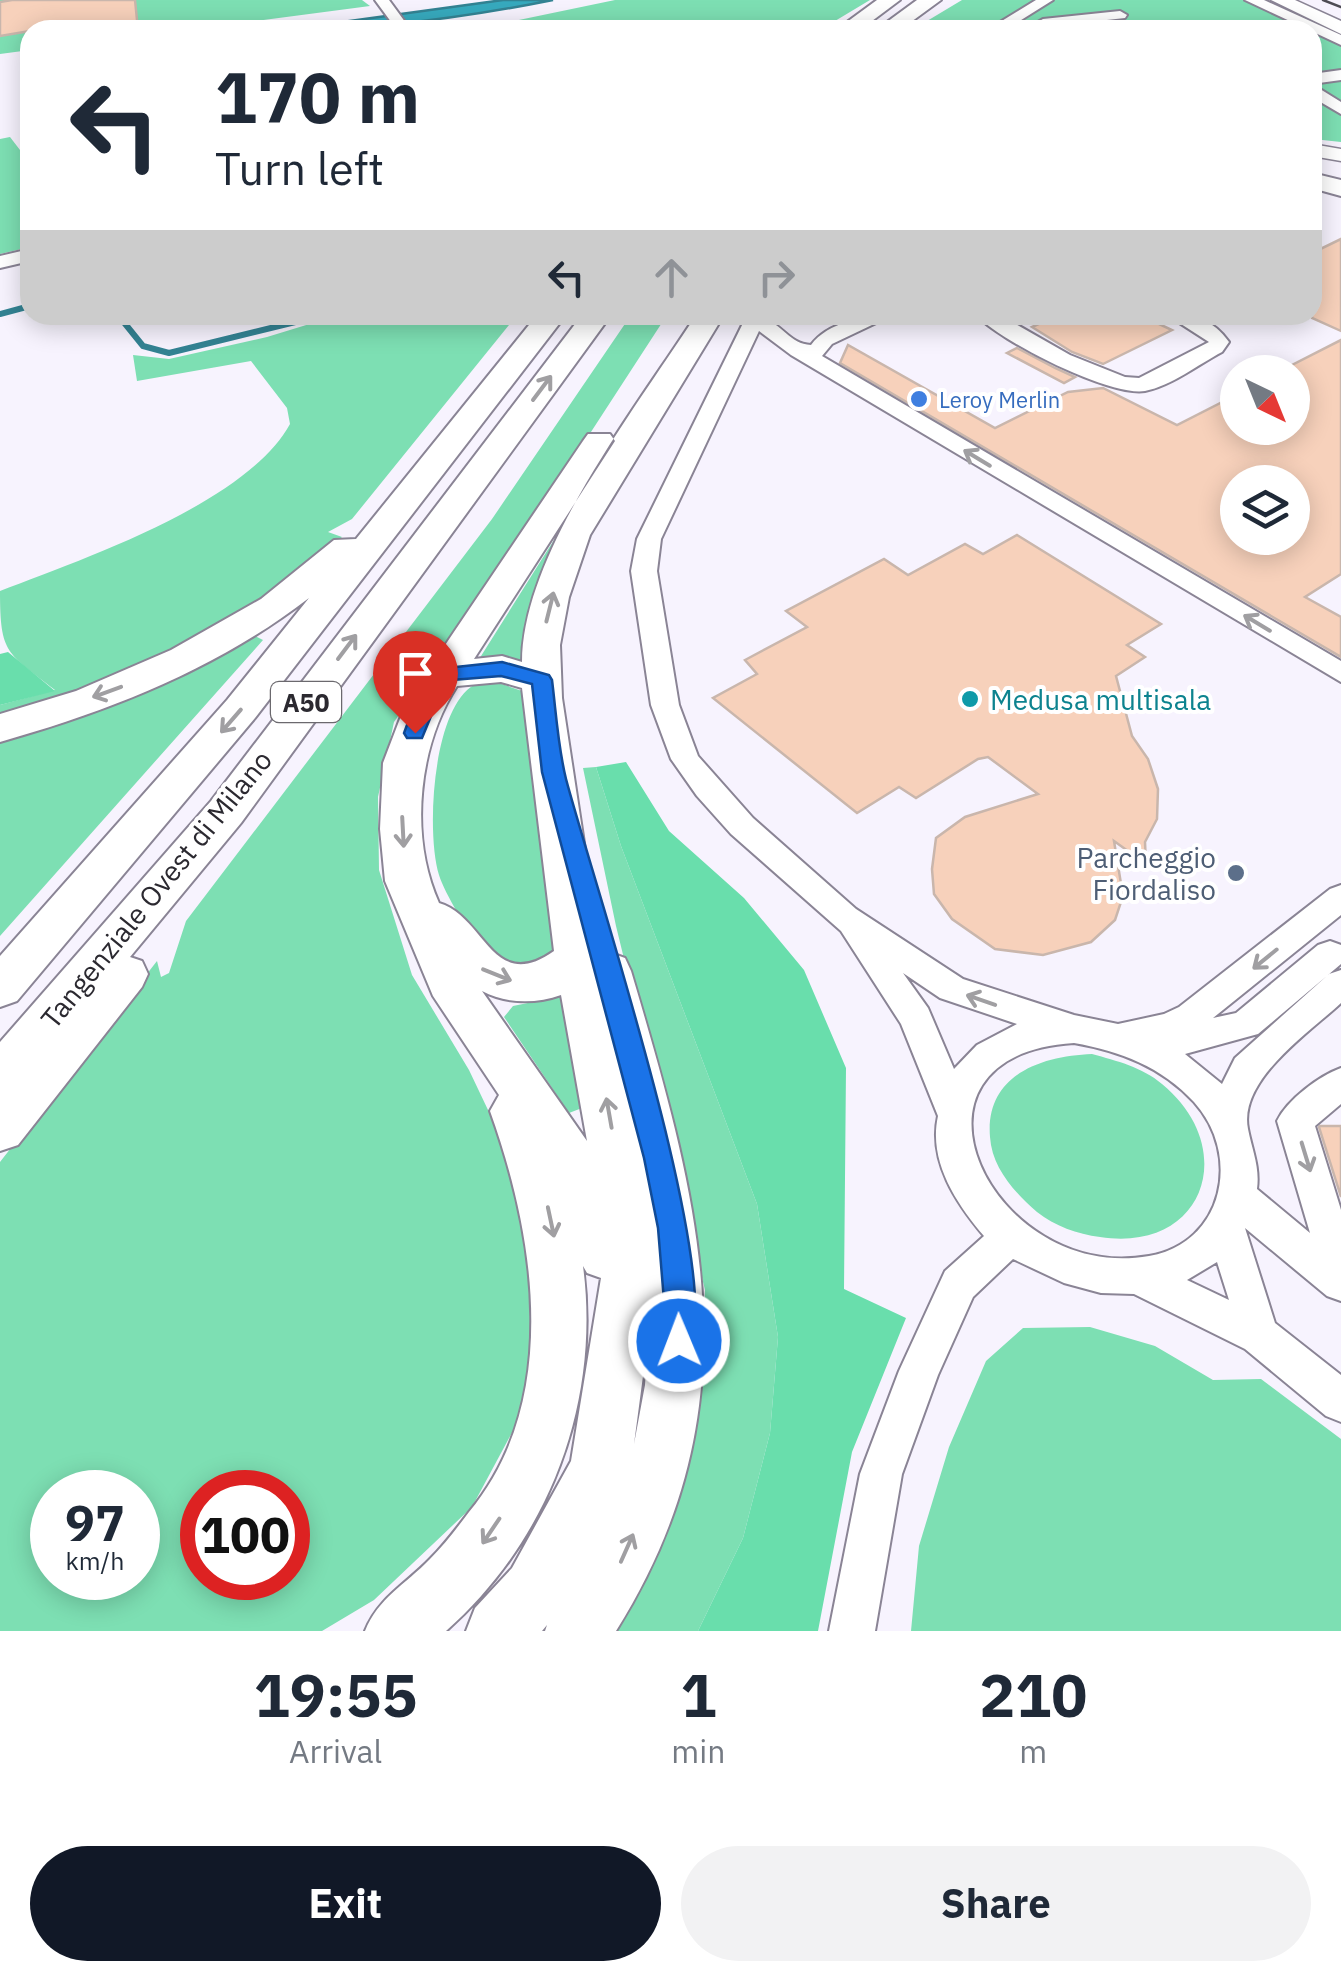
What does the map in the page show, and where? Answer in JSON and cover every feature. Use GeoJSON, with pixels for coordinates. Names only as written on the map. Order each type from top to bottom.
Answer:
{"type":"FeatureCollection","features":[{"type":"Feature","properties":{"kind":"highway"},"geometry":{"type":"LineString","coordinates":[[861,20],[890,0]]}},
{"type":"Feature","properties":{"kind":"highway"},"geometry":{"type":"LineString","coordinates":[[901,20],[931,0]]}},
{"type":"Feature","properties":{"kind":"highway","name":"Tangenziale Ovest di Milano"},"geometry":{"type":"LineString","coordinates":[[0,988],[241,709],[544,325]]}},
{"type":"Feature","properties":{"kind":"highway","name":"Tangenziale Ovest di Milano"},"geometry":{"type":"LineString","coordinates":[[0,1077],[226,812],[590,325]]}},
{"type":"Feature","properties":{"kind":"highway"},"geometry":{"type":"LineString","coordinates":[[620,1349],[606,1252],[586,1182],[450,984],[407,881],[401,828],[404,763],[426,703],[674,325]]}},
{"type":"Feature","properties":{"kind":"highway"},"geometry":{"type":"LineString","coordinates":[[498,1631],[535,1591],[600,1468],[630,1272],[617,1162],[578,958],[542,680],[541,645],[551,597],[574,535],[704,325]]}},
{"type":"Feature","properties":{"kind":"highway"},"geometry":{"type":"LineString","coordinates":[[0,728],[134,683],[256,620],[334,560],[404,485],[463,430]]}},
{"type":"Feature","properties":{"kind":"highway"},"geometry":{"type":"LineString","coordinates":[[445,674],[502,669],[542,680]]}},
{"type":"Feature","properties":{"kind":"highway"},"geometry":{"type":"LineString","coordinates":[[554,772],[650,1122],[672,1228],[680,1313],[676,1397],[656,1481],[622,1561],[577,1631]]}},
{"type":"Feature","properties":{"kind":"highway"},"geometry":{"type":"LineString","coordinates":[[0,1129],[179,903],[226,812]]}},
{"type":"Feature","properties":{"kind":"highway"},"geometry":{"type":"LineString","coordinates":[[407,881],[476,966],[506,982],[545,982],[578,958]]}},
{"type":"Feature","properties":{"kind":"highway"},"geometry":{"type":"LineString","coordinates":[[397,1631],[455,1578],[516,1494],[544,1427],[561,1346],[554,1234],[542,1178],[481,1033]]}},
{"type":"Feature","properties":{"kind":"main road"},"geometry":{"type":"LineString","coordinates":[[1280,0],[1341,28]]}},
{"type":"Feature","properties":{"kind":"main road"},"geometry":{"type":"LineString","coordinates":[[1310,3],[1341,16]]}},
{"type":"Feature","properties":{"kind":"street"},"geometry":{"type":"LineString","coordinates":[[1011,20],[1046,0]]}},
{"type":"Feature","properties":{"kind":"street"},"geometry":{"type":"LineString","coordinates":[[1252,0],[1296,20]]}},
{"type":"Feature","properties":{"kind":"street"},"geometry":{"type":"LineString","coordinates":[[1072,20],[1120,15]]}},
{"type":"Feature","properties":{"kind":"street"},"geometry":{"type":"LineString","coordinates":[[1250,19],[1258,20]]}},
{"type":"Feature","properties":{"kind":"street"},"geometry":{"type":"LineString","coordinates":[[752,325],[649,540],[644,571],[665,705],[686,760],[742,826],[845,918],[952,989],[1074,1028],[1136,1043],[1183,1069],[1210,1096],[1229,1126],[1240,1162],[1232,1212],[1259,1335]]}},
{"type":"Feature","properties":{"kind":"street"},"geometry":{"type":"LineString","coordinates":[[767,325],[798,351],[1341,673]]}},
{"type":"Feature","properties":{"kind":"street"},"geometry":{"type":"LineString","coordinates":[[798,351],[816,350],[825,340],[860,325]]}},
{"type":"Feature","properties":{"kind":"street"},"geometry":{"type":"LineString","coordinates":[[1013,325],[1092,372],[1129,385],[1142,384],[1215,348],[1219,342],[1212,332],[1198,325]]}},
{"type":"Feature","properties":{"kind":"street"},"geometry":{"type":"LineString","coordinates":[[1136,1043],[1191,1017],[1341,897]]}},
{"type":"Feature","properties":{"kind":"street"},"geometry":{"type":"LineString","coordinates":[[845,918],[916,1018],[954,1110]]}},
{"type":"Feature","properties":{"kind":"street"},"geometry":{"type":"LineString","coordinates":[[1136,1043],[1246,1024],[1336,969]]}},
{"type":"Feature","properties":{"kind":"street"},"geometry":{"type":"LineString","coordinates":[[1229,1126],[1237,1090],[1247,1068],[1336,969]]}},
{"type":"Feature","properties":{"kind":"street"},"geometry":{"type":"LineString","coordinates":[[1074,1028],[1031,1033],[994,1049],[968,1076],[954,1110],[953,1142],[962,1176],[982,1208],[1011,1236],[1064,1264],[1093,1274],[1137,1276],[1174,1268],[1204,1252],[1232,1212]]}},
{"type":"Feature","properties":{"kind":"street"},"geometry":{"type":"LineString","coordinates":[[1341,1083],[1295,1121],[1341,1271]]}},
{"type":"Feature","properties":{"kind":"street"},"geometry":{"type":"LineString","coordinates":[[1232,1212],[1341,1283]]}},
{"type":"Feature","properties":{"kind":"street"},"geometry":{"type":"LineString","coordinates":[[852,1631],[881,1474],[919,1372],[959,1284],[1011,1236]]}},
{"type":"Feature","properties":{"kind":"street"},"geometry":{"type":"LineString","coordinates":[[1137,1276],[1259,1335],[1341,1400]]}},
{"type":"Feature","properties":{"kind":"green space"},"geometry":{"type":"Polygon","coordinates":[[[0,0],[362,0],[370,6],[263,20],[20,20],[20,51],[0,54],[0,0]]]}},
{"type":"Feature","properties":{"kind":"green space"},"geometry":{"type":"Polygon","coordinates":[[[615,0],[870,0],[837,20],[518,20],[615,0]]]}},
{"type":"Feature","properties":{"kind":"green space"},"geometry":{"type":"Polygon","coordinates":[[[962,0],[1265,0],[1307,20],[929,20],[962,0]]]}},
{"type":"Feature","properties":{"kind":"green space"},"geometry":{"type":"Polygon","coordinates":[[[1322,27],[1341,36],[1341,142],[1322,140],[1322,27]]]}},
{"type":"Feature","properties":{"kind":"green space"},"geometry":{"type":"Polygon","coordinates":[[[10,137],[20,150],[20,249],[0,254],[0,139],[10,137]]]}},
{"type":"Feature","properties":{"kind":"green space"},"geometry":{"type":"Polygon","coordinates":[[[306,325],[509,325],[352,519],[328,532],[342,537],[305,570],[266,599],[182,647],[93,685],[0,716],[0,705],[55,690],[10,650],[2,628],[0,591],[117,545],[201,503],[269,453],[290,424],[287,408],[251,361],[137,381],[133,355],[169,359],[306,325]]]}},
{"type":"Feature","properties":{"kind":"green space"},"geometry":{"type":"Polygon","coordinates":[[[624,325],[660,325],[485,595],[394,722],[378,797],[379,870],[412,975],[469,1070],[517,1171],[549,1287],[522,1414],[472,1507],[374,1600],[322,1631],[0,1631],[0,1162],[157,961],[161,977],[169,973],[186,921],[492,519],[624,325]]]}},
{"type":"Feature","properties":{"kind":"green space"},"geometry":{"type":"Polygon","coordinates":[[[564,524],[522,668],[476,664],[564,524]]]}},
{"type":"Feature","properties":{"kind":"green space"},"geometry":{"type":"Polygon","coordinates":[[[255,636],[263,640],[0,936],[0,739],[171,680],[255,636]]]}},
{"type":"Feature","properties":{"kind":"green space"},"geometry":{"type":"Polygon","coordinates":[[[8,652],[55,691],[0,705],[0,654],[8,652]]]}},
{"type":"Feature","properties":{"kind":"green space"},"geometry":{"type":"Polygon","coordinates":[[[496,682],[522,691],[557,945],[548,963],[521,975],[487,952],[471,934],[446,892],[435,856],[433,803],[449,719],[460,698],[474,685],[496,682]]]}},
{"type":"Feature","properties":{"kind":"green space"},"geometry":{"type":"Polygon","coordinates":[[[626,762],[669,831],[744,898],[804,970],[846,1068],[844,1289],[906,1318],[852,1452],[818,1631],[698,1631],[743,1538],[770,1433],[778,1337],[757,1204],[621,846],[596,767],[626,762]]]}},
{"type":"Feature","properties":{"kind":"green space"},"geometry":{"type":"Polygon","coordinates":[[[596,767],[621,846],[757,1204],[778,1337],[770,1433],[743,1538],[698,1631],[605,1631],[665,1520],[700,1404],[705,1290],[616,926],[583,768],[596,767]]]}},
{"type":"Feature","properties":{"kind":"green space"},"geometry":{"type":"Polygon","coordinates":[[[567,995],[582,1108],[569,1113],[504,1017],[513,1006],[567,995]]]}},
{"type":"Feature","properties":{"kind":"green space"},"geometry":{"type":"Polygon","coordinates":[[[1092,1054],[1138,1069],[1162,1084],[1186,1110],[1200,1137],[1204,1165],[1200,1190],[1186,1212],[1165,1229],[1136,1238],[1100,1237],[1067,1229],[1029,1205],[1006,1179],[995,1159],[991,1116],[1007,1084],[1036,1065],[1092,1054]]]}},
{"type":"Feature","properties":{"kind":"green space"},"geometry":{"type":"Polygon","coordinates":[[[1090,1327],[1155,1346],[1213,1380],[1261,1379],[1341,1439],[1341,1631],[911,1631],[919,1546],[949,1447],[986,1361],[1023,1328],[1090,1327]]]}},
{"type":"Feature","properties":{"kind":"water"},"geometry":{"type":"Polygon","coordinates":[[[503,0],[553,0],[432,20],[357,20],[503,0]]]}},
{"type":"Feature","properties":{"kind":"building"},"geometry":{"type":"Polygon","coordinates":[[[135,0],[137,20],[20,20],[20,33],[0,36],[0,2],[135,0]]]}},
{"type":"Feature","properties":{"kind":"building"},"geometry":{"type":"Polygon","coordinates":[[[1341,239],[1341,331],[1322,322],[1322,248],[1341,239]]]}},
{"type":"Feature","properties":{"kind":"building"},"geometry":{"type":"Polygon","coordinates":[[[1161,325],[1172,330],[1103,364],[1072,352],[1032,327],[1161,325]]]}},
{"type":"Feature","properties":{"kind":"building"},"geometry":{"type":"Polygon","coordinates":[[[1341,340],[1341,574],[1305,597],[1341,617],[1341,657],[840,363],[848,345],[995,428],[1068,392],[1103,388],[1177,425],[1220,403],[1220,445],[1310,445],[1310,356],[1341,340]]]}},
{"type":"Feature","properties":{"kind":"building"},"geometry":{"type":"Polygon","coordinates":[[[1017,348],[1075,377],[1064,383],[1007,353],[1017,348]]]}},
{"type":"Feature","properties":{"kind":"building"},"geometry":{"type":"Polygon","coordinates":[[[1017,535],[1161,624],[1127,645],[1145,657],[1116,676],[1132,736],[1148,759],[1158,789],[1157,819],[1145,842],[1146,864],[1114,841],[1123,896],[1115,920],[1091,942],[1043,955],[995,949],[952,919],[934,894],[932,869],[936,838],[965,817],[1038,794],[988,757],[978,759],[916,798],[899,787],[857,813],[713,698],[757,674],[745,660],[807,627],[786,611],[884,559],[908,575],[965,544],[983,554],[1017,535]]]}},
{"type":"Feature","properties":{"kind":"building"},"geometry":{"type":"Polygon","coordinates":[[[1341,1126],[1341,1197],[1319,1127],[1341,1126]]]}},
{"type":"Feature","properties":{"kind":"waterway"},"geometry":{"type":"LineString","coordinates":[[0,314],[20,309]]}},
{"type":"Feature","properties":{"kind":"waterway"},"geometry":{"type":"LineString","coordinates":[[126,325],[143,346],[169,353],[283,325]]}},
{"type":"Feature","properties":{"kind":"tram line"},"geometry":{"type":"LineString","coordinates":[[1323,0],[1341,7]]}},
{"type":"Feature","properties":{"kind":"place","name":"Leroy Merlin"},"geometry":{"type":"Point","coordinates":[919,399]}},
{"type":"Feature","properties":{"kind":"place","name":"Medusa multisala"},"geometry":{"type":"Point","coordinates":[970,699]}},
{"type":"Feature","properties":{"kind":"place","name":"Parcheggio Fiordaliso"},"geometry":{"type":"Point","coordinates":[1236,873]}},
{"type":"Feature","properties":{"kind":"route"},"geometry":{"type":"LineString","coordinates":[[415,733],[426,703],[445,674],[502,669],[542,680],[554,772],[658,1158],[672,1228],[679,1341]]}}]}
